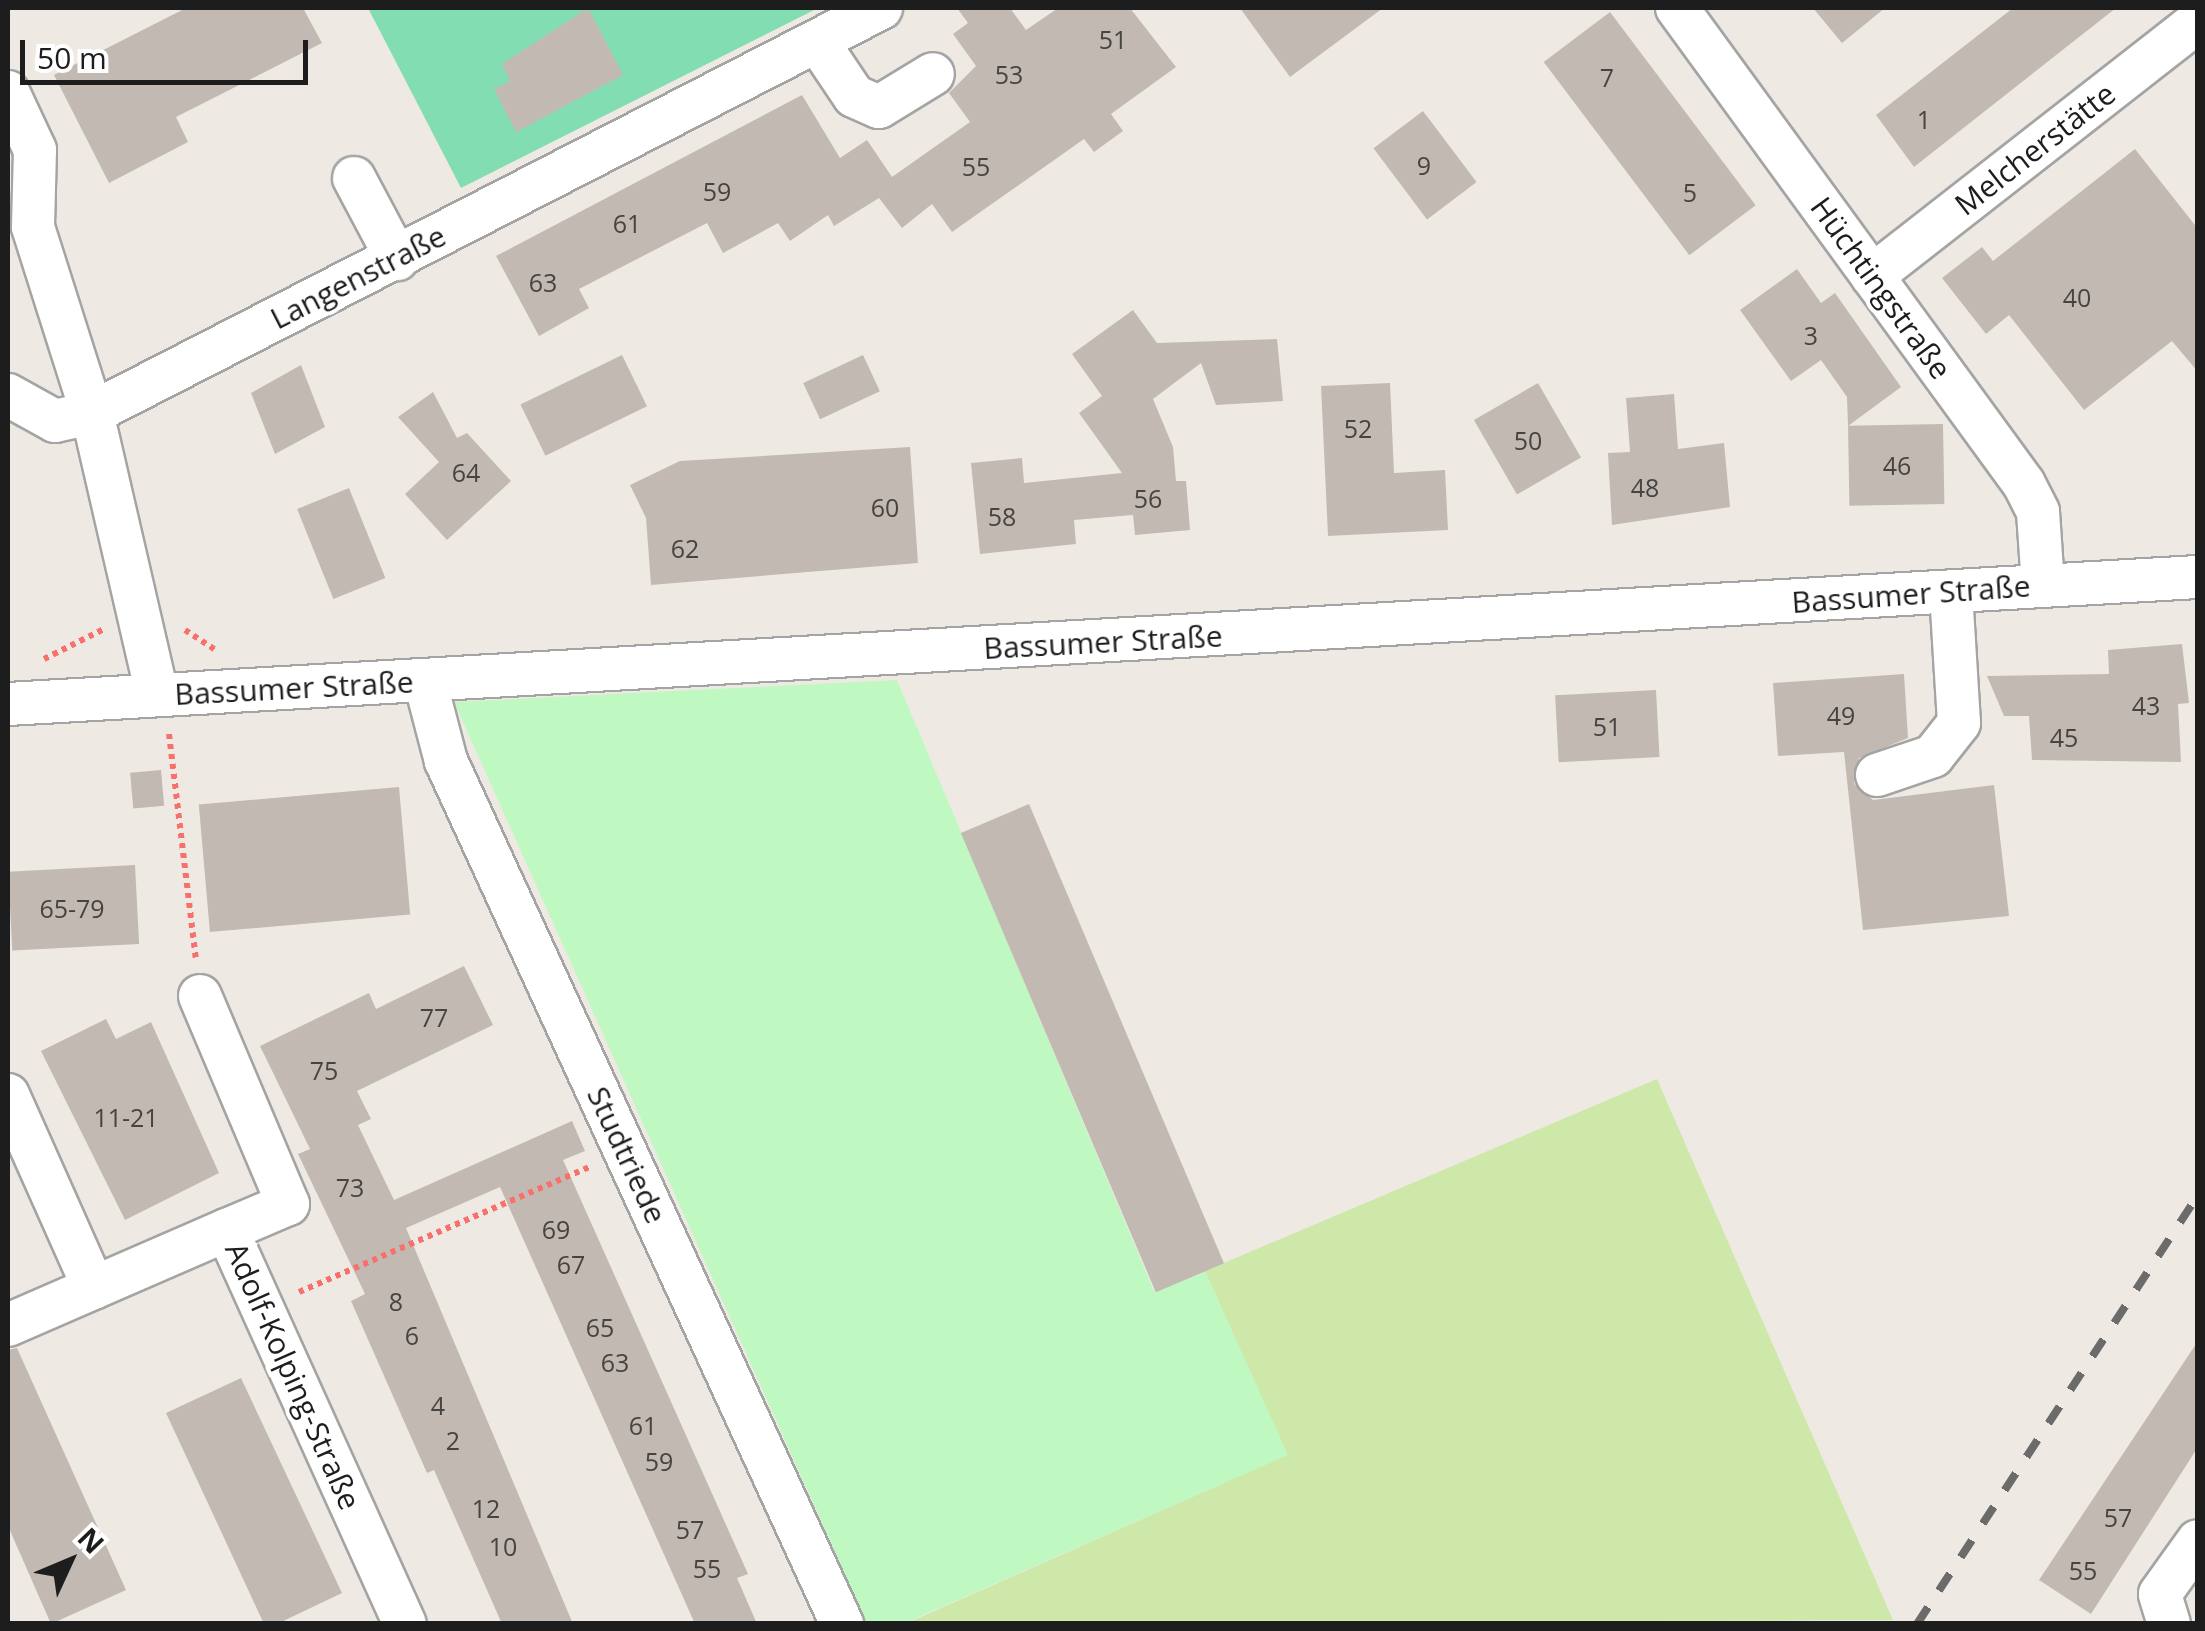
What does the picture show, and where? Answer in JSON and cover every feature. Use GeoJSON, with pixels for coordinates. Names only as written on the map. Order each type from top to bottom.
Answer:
{"type":"FeatureCollection","features":[{"type":"Feature","properties":{"kind":"street","name":"Langenstraße"},"geometry":{"type":"LineString","coordinates":[[92,413],[881,8]]}},
{"type":"Feature","properties":{"kind":"street","name":"Hüchtingstraße"},"geometry":{"type":"LineString","coordinates":[[1677,8],[2024,484],[2038,512],[2043,585]]}},
{"type":"Feature","properties":{"kind":"street","name":"Melcherstätte"},"geometry":{"type":"LineString","coordinates":[[1872,276],[2198,21]]}},
{"type":"Feature","properties":{"kind":"street"},"geometry":{"type":"LineString","coordinates":[[817,41],[854,96],[880,107],[933,74]]}},
{"type":"Feature","properties":{"kind":"street"},"geometry":{"type":"LineString","coordinates":[[8,92],[35,150],[33,227],[92,413],[157,694]]}},
{"type":"Feature","properties":{"kind":"street"},"geometry":{"type":"LineString","coordinates":[[354,178],[396,258]]}},
{"type":"Feature","properties":{"kind":"street"},"geometry":{"type":"LineString","coordinates":[[8,394],[56,421],[92,413]]}},
{"type":"Feature","properties":{"kind":"street","name":"Bassumer Straße"},"geometry":{"type":"LineString","coordinates":[[8,704],[2198,577]]}},
{"type":"Feature","properties":{"kind":"street"},"geometry":{"type":"LineString","coordinates":[[1877,775],[1916,768],[1959,723],[1951,591]]}},
{"type":"Feature","properties":{"kind":"street","name":"Studtriede"},"geometry":{"type":"LineString","coordinates":[[425,681],[446,761],[842,1624]]}},
{"type":"Feature","properties":{"kind":"street","name":"Adolf-Kolping-Straße"},"geometry":{"type":"LineString","coordinates":[[200,996],[288,1204],[227,1230],[404,1624]]}},
{"type":"Feature","properties":{"kind":"street"},"geometry":{"type":"LineString","coordinates":[[8,1095],[94,1288]]}},
{"type":"Feature","properties":{"kind":"street"},"geometry":{"type":"LineString","coordinates":[[8,1325],[227,1230]]}},
{"type":"Feature","properties":{"kind":"street"},"geometry":{"type":"LineString","coordinates":[[2168,1624],[2160,1594],[2198,1541]]}},
{"type":"Feature","properties":{"kind":"path"},"geometry":{"type":"LineString","coordinates":[[35,659],[138,619]]}},
{"type":"Feature","properties":{"kind":"path"},"geometry":{"type":"LineString","coordinates":[[157,694],[169,732],[200,996]]}},
{"type":"Feature","properties":{"kind":"path"},"geometry":{"type":"LineString","coordinates":[[262,1309],[626,1151]]}},
{"type":"Feature","properties":{"kind":"green space"},"geometry":{"type":"Polygon","coordinates":[[[368,8],[818,8],[461,188],[368,8]]]}},
{"type":"Feature","properties":{"kind":"green space"},"geometry":{"type":"Polygon","coordinates":[[[897,680],[1154,1291],[1205,1271],[1288,1455],[905,1623],[867,1623],[454,702],[897,680]]]}},
{"type":"Feature","properties":{"kind":"green space"},"geometry":{"type":"Polygon","coordinates":[[[1657,1079],[1893,1620],[905,1624],[1287,1455],[1205,1271],[1657,1079]]]}},
{"type":"Feature","properties":{"kind":"building"},"geometry":{"type":"Polygon","coordinates":[[[186,8],[303,8],[322,43],[176,117],[188,142],[109,183],[54,75],[186,8]]]}},
{"type":"Feature","properties":{"kind":"building"},"geometry":{"type":"Polygon","coordinates":[[[588,8],[623,75],[516,132],[494,89],[510,81],[502,64],[588,8]]]}},
{"type":"Feature","properties":{"kind":"building"},"geometry":{"type":"Polygon","coordinates":[[[957,8],[1010,8],[1026,30],[1058,8],[1130,8],[1176,67],[1111,114],[1123,131],[1094,152],[1084,139],[952,232],[932,204],[902,228],[879,198],[834,226],[828,215],[790,241],[778,223],[723,253],[707,223],[579,289],[589,308],[539,336],[496,256],[802,95],[840,158],[867,140],[892,177],[970,122],[949,93],[976,66],[953,34],[968,23],[957,8]]]}},
{"type":"Feature","properties":{"kind":"building"},"geometry":{"type":"Polygon","coordinates":[[[1240,8],[1383,8],[1290,77],[1240,8]]]}},
{"type":"Feature","properties":{"kind":"building"},"geometry":{"type":"Polygon","coordinates":[[[1813,8],[1885,8],[1842,43],[1813,8]]]}},
{"type":"Feature","properties":{"kind":"building"},"geometry":{"type":"Polygon","coordinates":[[[2013,8],[2116,8],[1914,167],[1876,115],[2013,8]]]}},
{"type":"Feature","properties":{"kind":"building"},"geometry":{"type":"Polygon","coordinates":[[[1610,12],[1756,205],[1689,255],[1544,62],[1610,12]]]}},
{"type":"Feature","properties":{"kind":"building"},"geometry":{"type":"Polygon","coordinates":[[[1423,111],[1477,182],[1427,219],[1373,148],[1423,111]]]}},
{"type":"Feature","properties":{"kind":"building"},"geometry":{"type":"Polygon","coordinates":[[[2135,149],[2198,229],[2198,372],[2172,341],[2084,410],[2009,315],[1986,334],[1942,278],[1982,247],[1993,261],[2135,149]]]}},
{"type":"Feature","properties":{"kind":"building"},"geometry":{"type":"Polygon","coordinates":[[[1797,269],[1821,303],[1835,293],[1901,387],[1848,426],[1847,397],[1821,360],[1791,381],[1740,310],[1797,269]]]}},
{"type":"Feature","properties":{"kind":"building"},"geometry":{"type":"Polygon","coordinates":[[[1133,310],[1157,343],[1277,339],[1283,401],[1216,405],[1201,363],[1153,399],[1173,447],[1176,481],[1186,481],[1190,530],[1135,535],[1133,515],[1074,520],[1076,544],[980,554],[971,463],[1022,458],[1024,483],[1122,473],[1079,413],[1102,396],[1072,354],[1133,310]]]}},
{"type":"Feature","properties":{"kind":"building"},"geometry":{"type":"Polygon","coordinates":[[[622,355],[647,406],[545,456],[520,405],[622,355]]]}},
{"type":"Feature","properties":{"kind":"building"},"geometry":{"type":"Polygon","coordinates":[[[863,355],[880,391],[820,419],[803,383],[863,355]]]}},
{"type":"Feature","properties":{"kind":"building"},"geometry":{"type":"Polygon","coordinates":[[[301,365],[325,427],[275,454],[251,393],[301,365]]]}},
{"type":"Feature","properties":{"kind":"building"},"geometry":{"type":"Polygon","coordinates":[[[1390,383],[1394,473],[1445,470],[1448,530],[1328,536],[1321,386],[1390,383]]]}},
{"type":"Feature","properties":{"kind":"building"},"geometry":{"type":"Polygon","coordinates":[[[1538,383],[1581,457],[1517,494],[1474,420],[1538,383]]]}},
{"type":"Feature","properties":{"kind":"building"},"geometry":{"type":"Polygon","coordinates":[[[433,392],[457,438],[467,433],[511,481],[447,540],[405,494],[439,462],[398,417],[433,392]]]}},
{"type":"Feature","properties":{"kind":"building"},"geometry":{"type":"Polygon","coordinates":[[[1674,394],[1678,449],[1724,443],[1730,507],[1612,525],[1608,453],[1630,452],[1626,398],[1674,394]]]}},
{"type":"Feature","properties":{"kind":"building"},"geometry":{"type":"Polygon","coordinates":[[[1943,424],[1944,504],[1849,506],[1848,426],[1943,424]]]}},
{"type":"Feature","properties":{"kind":"building"},"geometry":{"type":"Polygon","coordinates":[[[910,447],[918,563],[651,585],[646,518],[630,485],[680,461],[910,447]]]}},
{"type":"Feature","properties":{"kind":"building"},"geometry":{"type":"Polygon","coordinates":[[[349,488],[385,578],[333,599],[297,509],[349,488]]]}},
{"type":"Feature","properties":{"kind":"building"},"geometry":{"type":"Polygon","coordinates":[[[2182,644],[2189,703],[2178,704],[2181,762],[2032,760],[2029,716],[2004,716],[1987,676],[2109,674],[2108,650],[2182,644]]]}},
{"type":"Feature","properties":{"kind":"building"},"geometry":{"type":"Polygon","coordinates":[[[1904,674],[1908,738],[1859,758],[1854,784],[1873,800],[1994,785],[2009,916],[1863,930],[1844,752],[1778,756],[1773,683],[1904,674]]]}},
{"type":"Feature","properties":{"kind":"building"},"geometry":{"type":"Polygon","coordinates":[[[1656,690],[1660,757],[1559,762],[1555,695],[1656,690]]]}},
{"type":"Feature","properties":{"kind":"building"},"geometry":{"type":"Polygon","coordinates":[[[161,770],[164,806],[133,809],[130,773],[161,770]]]}},
{"type":"Feature","properties":{"kind":"building"},"geometry":{"type":"Polygon","coordinates":[[[399,787],[410,915],[210,932],[199,805],[399,787]]]}},
{"type":"Feature","properties":{"kind":"building"},"geometry":{"type":"Polygon","coordinates":[[[1029,804],[1224,1263],[1156,1292],[961,833],[1029,804]]]}},
{"type":"Feature","properties":{"kind":"building"},"geometry":{"type":"Polygon","coordinates":[[[135,865],[139,944],[12,951],[8,872],[135,865]]]}},
{"type":"Feature","properties":{"kind":"building"},"geometry":{"type":"Polygon","coordinates":[[[464,966],[493,1025],[357,1091],[371,1119],[358,1125],[394,1200],[572,1121],[585,1151],[563,1160],[748,1574],[737,1578],[757,1624],[695,1624],[500,1187],[406,1228],[573,1624],[502,1624],[434,1470],[427,1473],[351,1301],[365,1294],[298,1154],[310,1149],[260,1046],[369,993],[376,1009],[464,966]]]}},
{"type":"Feature","properties":{"kind":"building"},"geometry":{"type":"Polygon","coordinates":[[[106,1019],[116,1039],[151,1022],[219,1173],[125,1220],[41,1051],[106,1019]]]}},
{"type":"Feature","properties":{"kind":"building"},"geometry":{"type":"Polygon","coordinates":[[[2198,1341],[2198,1447],[2091,1614],[2039,1580],[2198,1341]]]}},
{"type":"Feature","properties":{"kind":"building"},"geometry":{"type":"Polygon","coordinates":[[[17,1348],[126,1590],[51,1624],[8,1526],[8,1350],[17,1348]]]}},
{"type":"Feature","properties":{"kind":"building"},"geometry":{"type":"Polygon","coordinates":[[[241,1378],[342,1593],[277,1624],[264,1624],[166,1413],[241,1378]]]}},
{"type":"Feature","properties":{"kind":"railway"},"geometry":{"type":"LineString","coordinates":[[1917,1624],[2198,1195]]}}]}
